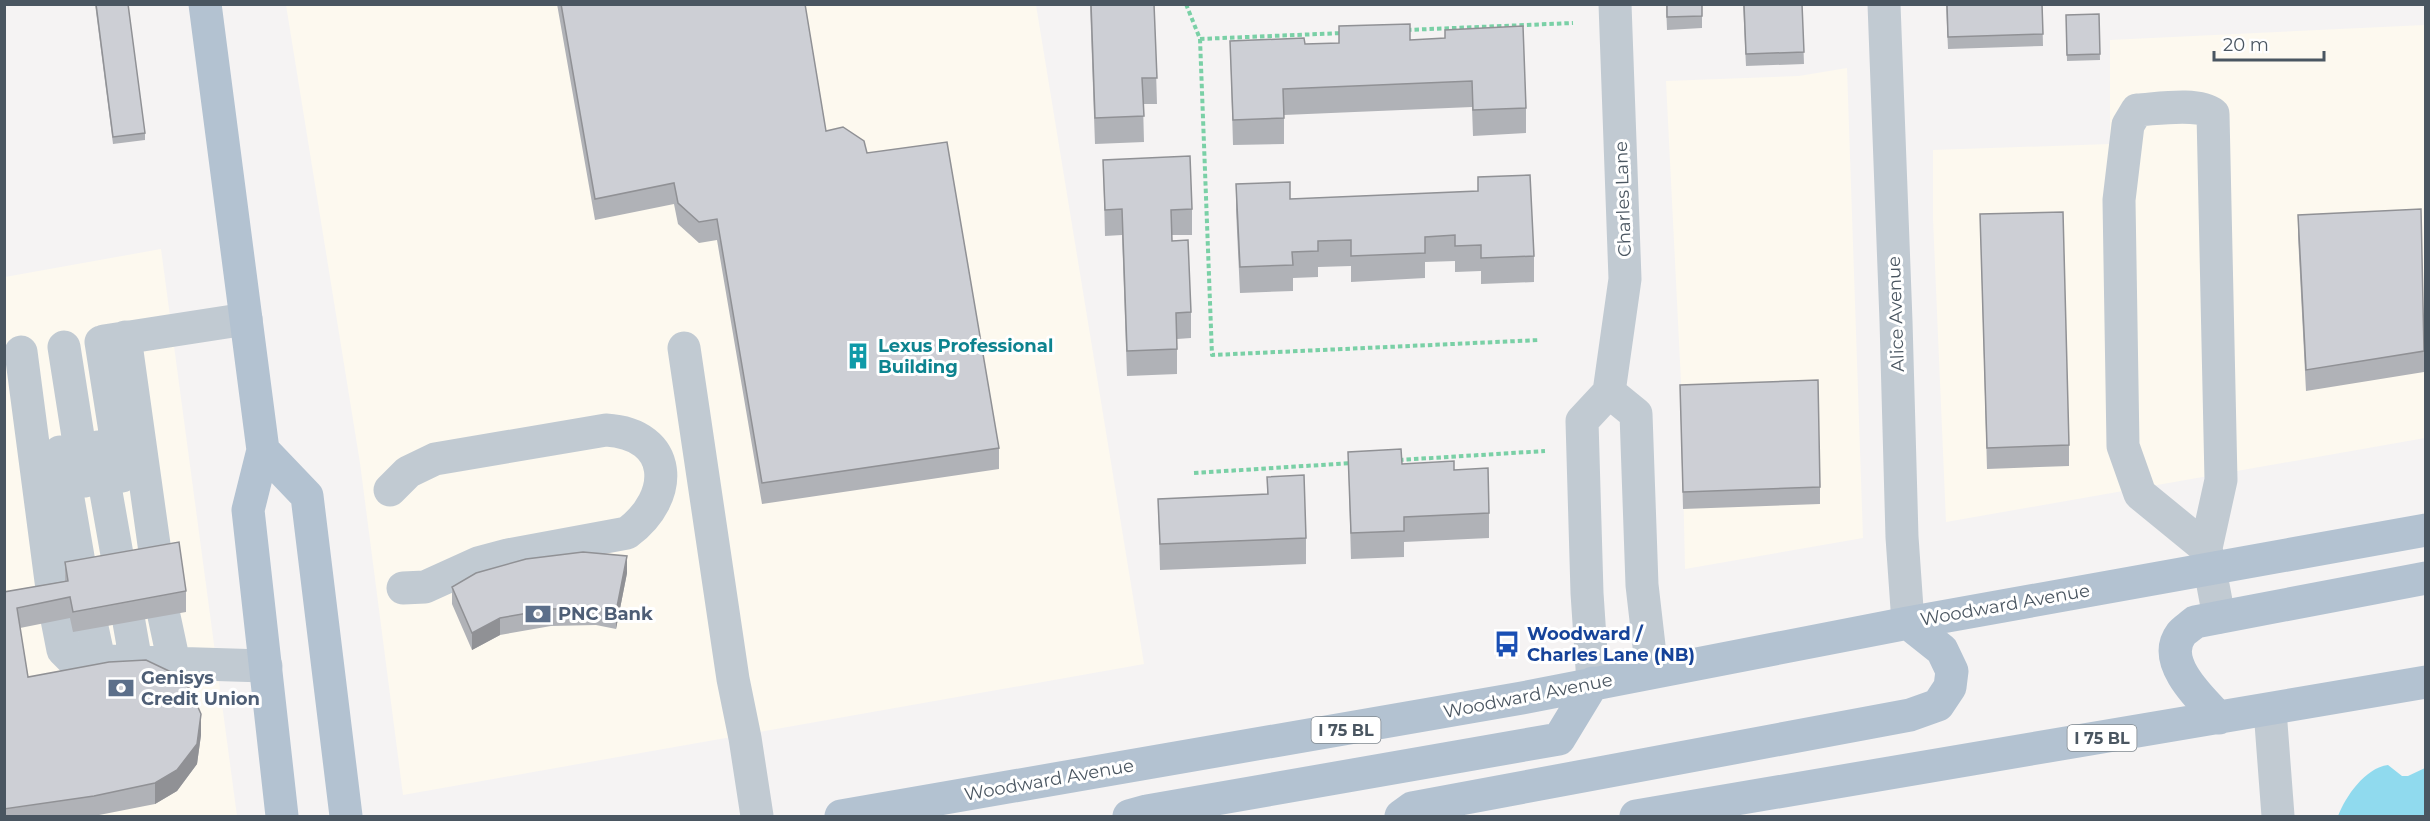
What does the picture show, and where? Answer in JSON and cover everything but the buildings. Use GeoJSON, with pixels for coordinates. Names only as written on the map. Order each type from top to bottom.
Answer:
{"type":"FeatureCollection","features":[{"type":"Feature","properties":{"kind":"main road"},"geometry":{"type":"LineString","coordinates":[[205,4],[263,450],[248,510],[282,816]]}},
{"type":"Feature","properties":{"kind":"main road"},"geometry":{"type":"LineString","coordinates":[[263,450],[307,496],[346,816]]}},
{"type":"Feature","properties":{"kind":"main road","name":"Woodward Avenue"},"geometry":{"type":"LineString","coordinates":[[841,816],[1098,770],[1301,738],[1652,672],[1908,623],[2208,558],[2426,530]]}},
{"type":"Feature","properties":{"kind":"main road"},"geometry":{"type":"LineString","coordinates":[[2219,718],[2179,671],[2176,653],[2180,635],[2195,622],[2426,578]]}},
{"type":"Feature","properties":{"kind":"main road"},"geometry":{"type":"LineString","coordinates":[[1401,816],[1412,808],[1910,715],[1938,705],[1950,687],[1952,671],[1942,650],[1908,623]]}},
{"type":"Feature","properties":{"kind":"main road","name":"I 75 BL"},"geometry":{"type":"LineString","coordinates":[[1636,816],[2426,682]]}},
{"type":"Feature","properties":{"kind":"main road"},"geometry":{"type":"LineString","coordinates":[[1130,816],[1147,811],[1559,739],[1593,683]]}},
{"type":"Feature","properties":{"kind":"street","name":"Charles Lane"},"geometry":{"type":"LineString","coordinates":[[1609,392],[1625,279],[1615,4]]}},
{"type":"Feature","properties":{"kind":"street","name":"Alice Avenue"},"geometry":{"type":"LineString","coordinates":[[1884,4],[1902,537],[1908,623]]}},
{"type":"Feature","properties":{"kind":"street"},"geometry":{"type":"LineString","coordinates":[[2208,558],[2140,494],[2123,446],[2119,200],[2128,125],[2137,110],[2192,107],[2207,109],[2213,114],[2221,480],[2208,558],[2218,617]]}},
{"type":"Feature","properties":{"kind":"street"},"geometry":{"type":"LineString","coordinates":[[63,347],[246,319]]}},
{"type":"Feature","properties":{"kind":"street"},"geometry":{"type":"LineString","coordinates":[[63,347],[54,604],[63,650],[73,660],[266,666]]}},
{"type":"Feature","properties":{"kind":"street"},"geometry":{"type":"LineString","coordinates":[[63,347],[136,662]]}},
{"type":"Feature","properties":{"kind":"street"},"geometry":{"type":"LineString","coordinates":[[63,347],[164,616],[136,662]]}},
{"type":"Feature","properties":{"kind":"street"},"geometry":{"type":"LineString","coordinates":[[684,348],[733,680],[757,816]]}},
{"type":"Feature","properties":{"kind":"street"},"geometry":{"type":"LineString","coordinates":[[1593,683],[1587,593],[1582,421],[1609,392],[1636,414],[1642,585],[1652,672]]}},
{"type":"Feature","properties":{"kind":"street"},"geometry":{"type":"LineString","coordinates":[[390,490],[408,472],[435,459],[606,430],[632,434],[644,442],[659,464],[661,477],[660,492],[653,508],[627,533],[508,555],[478,563],[425,587],[404,588]]}},
{"type":"Feature","properties":{"kind":"street"},"geometry":{"type":"LineString","coordinates":[[2270,710],[2278,816]]}},
{"type":"Feature","properties":{"kind":"path"},"geometry":{"type":"LineString","coordinates":[[1186,4],[1200,39],[1212,355],[1540,340]]}},
{"type":"Feature","properties":{"kind":"path"},"geometry":{"type":"LineString","coordinates":[[1398,31],[1573,23]]}},
{"type":"Feature","properties":{"kind":"path"},"geometry":{"type":"LineString","coordinates":[[1200,39],[1351,33]]}},
{"type":"Feature","properties":{"kind":"path"},"geometry":{"type":"LineString","coordinates":[[1393,460],[1545,451]]}},
{"type":"Feature","properties":{"kind":"path"},"geometry":{"type":"LineString","coordinates":[[1194,472],[1358,462]]}},
{"type":"Feature","properties":{"kind":"shaded area"},"geometry":{"type":"Polygon","coordinates":[[[286,5],[1036,5],[1144,664],[403,795],[360,463],[286,5]]]}},
{"type":"Feature","properties":{"kind":"shaded area"},"geometry":{"type":"Polygon","coordinates":[[[2425,25],[2425,438],[1946,522],[1933,219],[1933,150],[2110,144],[2110,40],[2425,25]]]}},
{"type":"Feature","properties":{"kind":"shaded area"},"geometry":{"type":"Polygon","coordinates":[[[1847,68],[1863,538],[1685,569],[1681,382],[1666,81],[1799,76],[1847,68]]]}},
{"type":"Feature","properties":{"kind":"shaded area"},"geometry":{"type":"Polygon","coordinates":[[[161,249],[237,816],[5,816],[5,277],[161,249]]]}},
{"type":"Feature","properties":{"kind":"water"},"geometry":{"type":"Polygon","coordinates":[[[2388,765],[2402,776],[2408,776],[2425,768],[2425,816],[2338,816],[2357,784],[2372,771],[2388,765]]]}},
{"type":"Feature","properties":{"kind":"place","name":"Lexus Professional Building"},"geometry":{"type":"Point","coordinates":[858,356]}},
{"type":"Feature","properties":{"kind":"place","name":"PNC Bank"},"geometry":{"type":"Point","coordinates":[538,614]}},
{"type":"Feature","properties":{"kind":"place","name":"Woodward / Charles Lane (NB)"},"geometry":{"type":"Point","coordinates":[1507,644]}},
{"type":"Feature","properties":{"kind":"place","name":"Genisys Credit Union"},"geometry":{"type":"Point","coordinates":[121,688]}}]}
